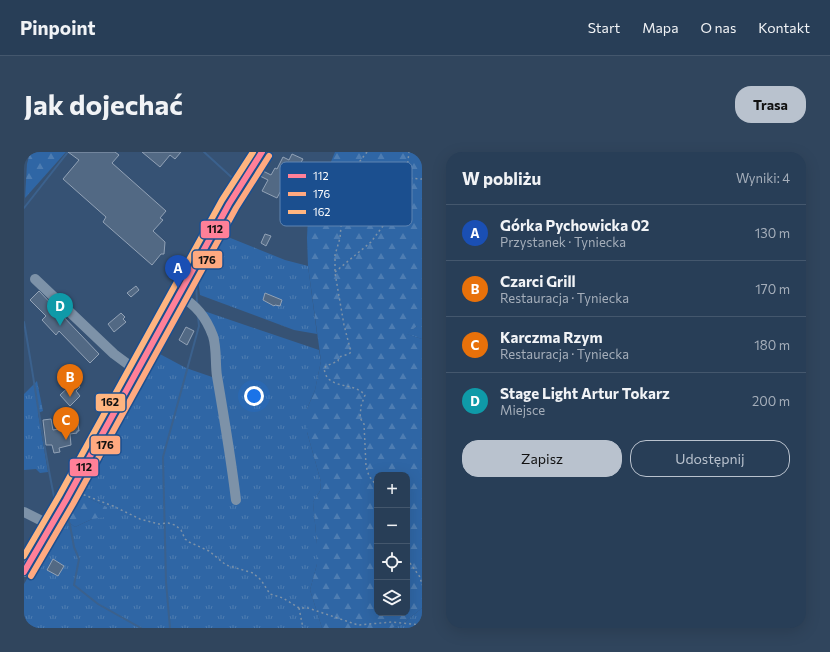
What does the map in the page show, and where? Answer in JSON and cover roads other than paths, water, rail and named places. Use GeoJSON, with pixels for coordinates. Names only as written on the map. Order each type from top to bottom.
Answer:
{"type":"FeatureCollection","features":[{"type":"Feature","properties":{"kind":"street"},"geometry":{"type":"LineString","coordinates":[[24,572],[52,526],[229,204],[262,152]]}},
{"type":"Feature","properties":{"kind":"street"},"geometry":{"type":"LineString","coordinates":[[35,279],[114,354],[137,371]]}},
{"type":"Feature","properties":{"kind":"street"},"geometry":{"type":"LineString","coordinates":[[178,295],[196,306],[213,337],[216,368],[226,425],[236,500]]}},
{"type":"Feature","properties":{"kind":"street"},"geometry":{"type":"LineString","coordinates":[[24,512],[52,526]]}},
{"type":"Feature","properties":{"kind":"waterway"},"geometry":{"type":"LineString","coordinates":[[24,208],[68,152]]}},
{"type":"Feature","properties":{"kind":"waterway"},"geometry":{"type":"LineString","coordinates":[[204,152],[239,184]]}},
{"type":"Feature","properties":{"kind":"waterway"},"geometry":{"type":"LineString","coordinates":[[197,304],[196,280],[246,191],[243,189]]}},
{"type":"Feature","properties":{"kind":"waterway"},"geometry":{"type":"LineString","coordinates":[[170,628],[166,582],[163,457],[199,326],[198,316]]}},
{"type":"Feature","properties":{"kind":"waterway"},"geometry":{"type":"LineString","coordinates":[[24,322],[56,506]]}},
{"type":"Feature","properties":{"kind":"waterway"},"geometry":{"type":"LineString","coordinates":[[64,514],[67,516],[74,547],[79,559],[74,585],[98,604],[141,628]]}},
{"type":"Feature","properties":{"kind":"place","name":"Górka Pychowicka 02"},"geometry":{"type":"Point","coordinates":[178,288]}},
{"type":"Feature","properties":{"kind":"place","name":"Stage Light Artur Tokarz"},"geometry":{"type":"Point","coordinates":[60,326]}},
{"type":"Feature","properties":{"kind":"place","name":"Czarci Grill"},"geometry":{"type":"Point","coordinates":[70,397]}},
{"type":"Feature","properties":{"kind":"place","name":"Karczma Rzym"},"geometry":{"type":"Point","coordinates":[66,440]}}]}
